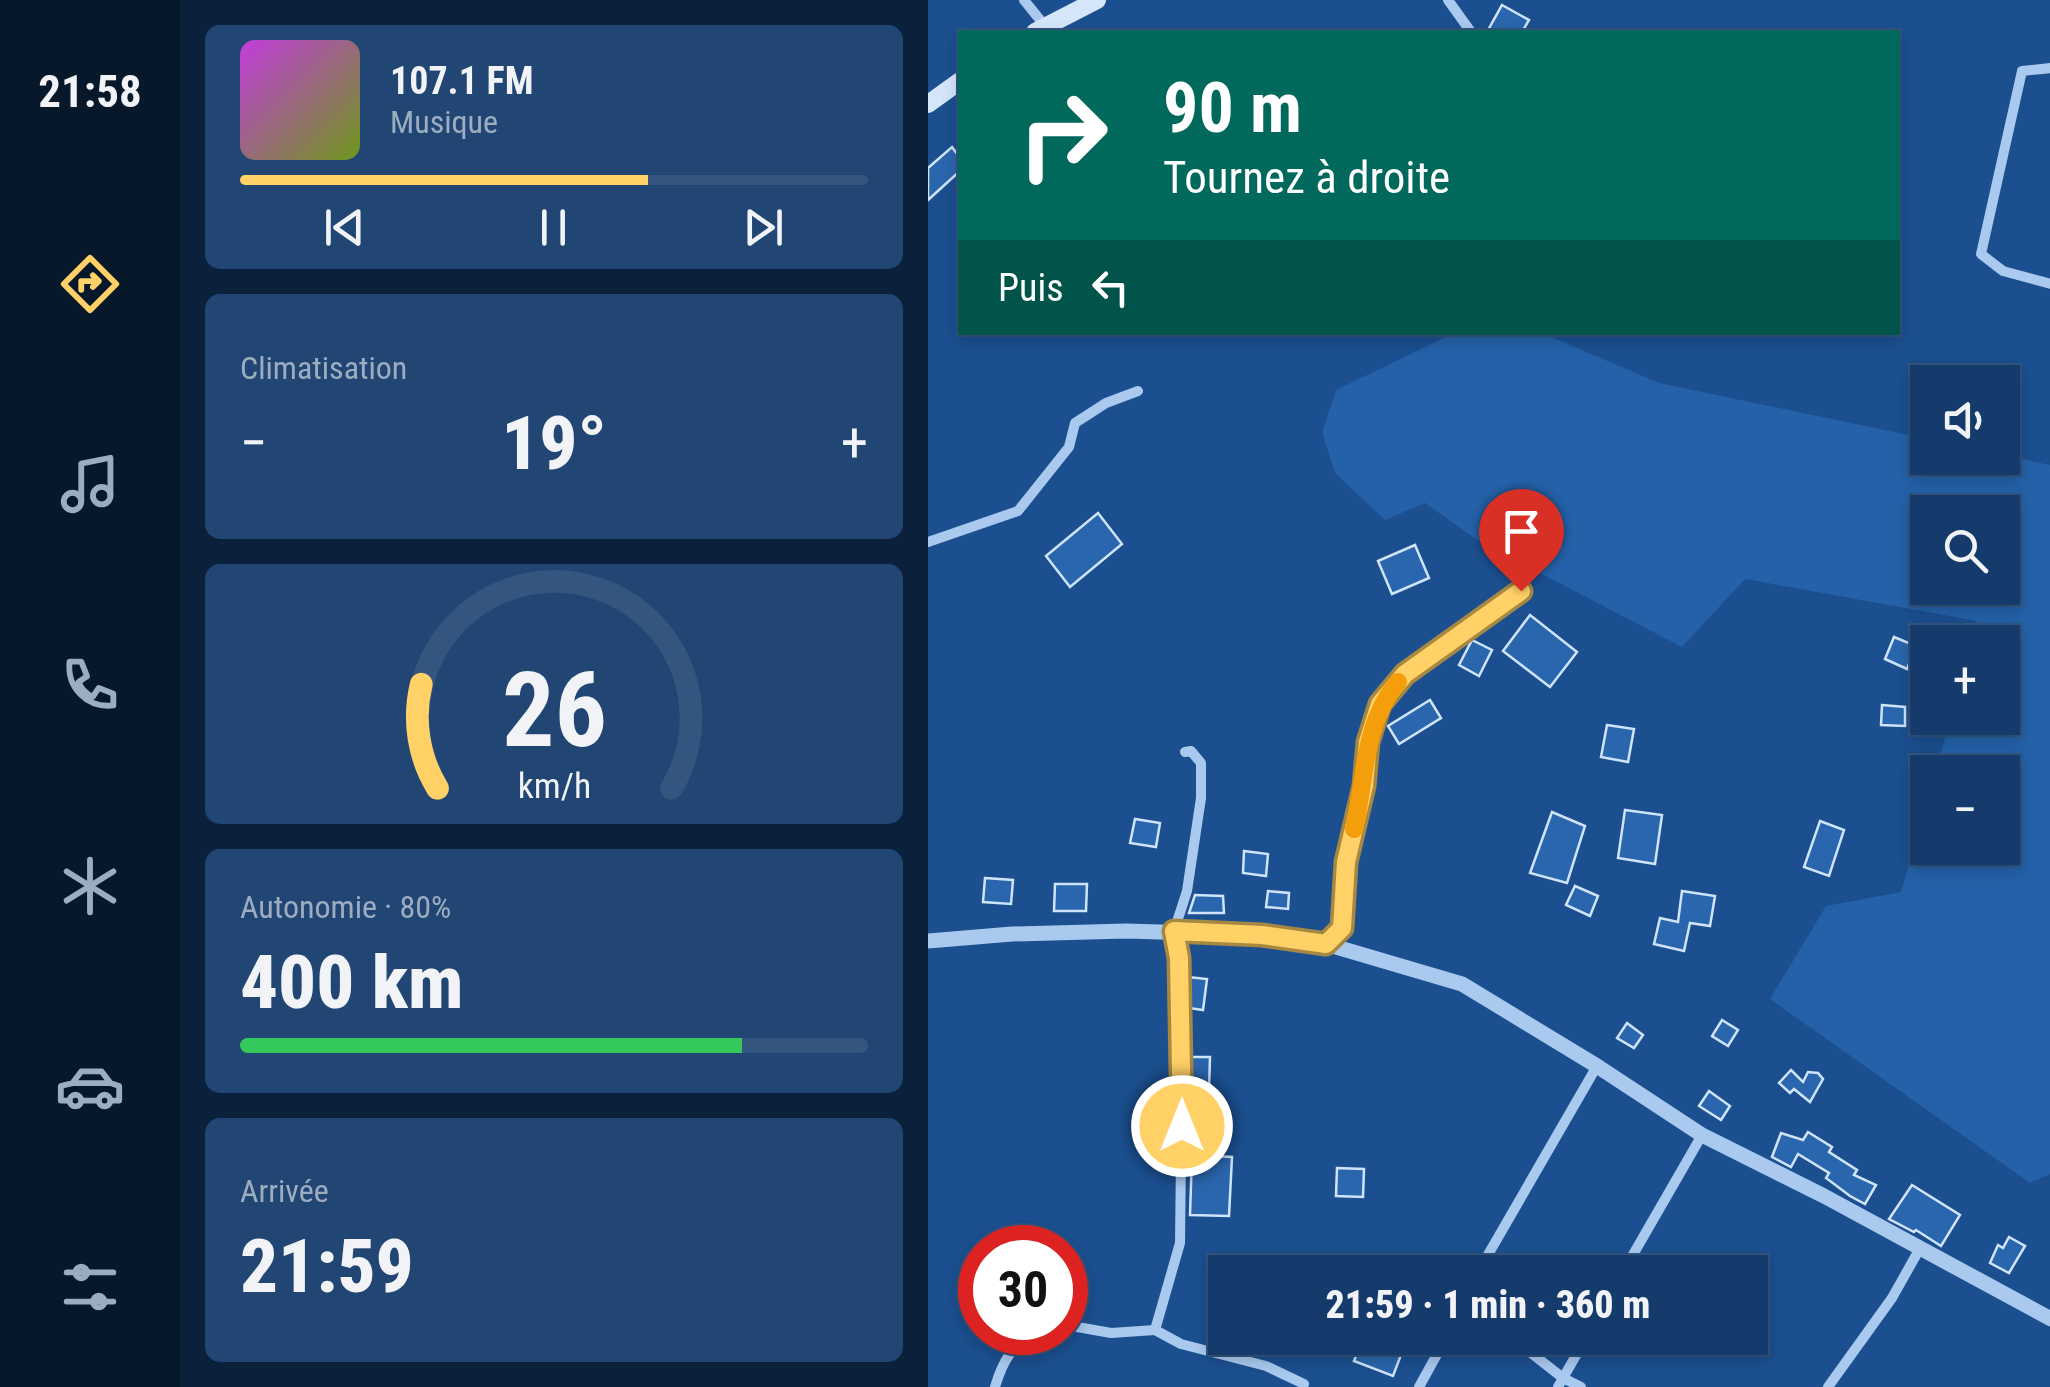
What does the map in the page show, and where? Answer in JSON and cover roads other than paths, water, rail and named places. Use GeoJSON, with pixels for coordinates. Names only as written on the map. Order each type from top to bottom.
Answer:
{"type":"FeatureCollection","features":[{"type":"Feature","properties":{"kind":"main road"},"geometry":{"type":"LineString","coordinates":[[1040,29],[1097,0]]}},
{"type":"Feature","properties":{"kind":"main road"},"geometry":{"type":"LineString","coordinates":[[928,104],[958,82]]}},
{"type":"Feature","properties":{"kind":"street"},"geometry":{"type":"LineString","coordinates":[[1024,0],[1040,29]]}},
{"type":"Feature","properties":{"kind":"street"},"geometry":{"type":"LineString","coordinates":[[1448,0],[1470,30]]}},
{"type":"Feature","properties":{"kind":"street"},"geometry":{"type":"LineString","coordinates":[[2050,68],[2022,71],[1980,254],[2003,271],[2050,284]]}},
{"type":"Feature","properties":{"kind":"street"},"geometry":{"type":"LineString","coordinates":[[928,542],[1018,511],[1069,448],[1075,423],[1106,403],[1138,391]]}},
{"type":"Feature","properties":{"kind":"street"},"geometry":{"type":"LineString","coordinates":[[1326,944],[1342,928],[1346,862],[1364,786],[1368,742],[1380,704],[1405,674],[1521,591]]}},
{"type":"Feature","properties":{"kind":"street"},"geometry":{"type":"LineString","coordinates":[[1156,1330],[1180,1243],[1182,1067],[1179,958],[1174,931],[1187,891],[1201,798],[1201,763],[1191,751],[1185,752]]}},
{"type":"Feature","properties":{"kind":"street"},"geometry":{"type":"LineString","coordinates":[[928,941],[1012,934],[1174,931],[1262,935],[1326,944],[1462,984],[1702,1134],[2050,1319]]}},
{"type":"Feature","properties":{"kind":"street"},"geometry":{"type":"LineString","coordinates":[[1488,1255],[1597,1066]]}},
{"type":"Feature","properties":{"kind":"street"},"geometry":{"type":"LineString","coordinates":[[1633,1255],[1702,1134]]}},
{"type":"Feature","properties":{"kind":"street"},"geometry":{"type":"LineString","coordinates":[[1828,1387],[1892,1298],[1919,1250]]}},
{"type":"Feature","properties":{"kind":"street"},"geometry":{"type":"LineString","coordinates":[[1088,1328],[1111,1333],[1156,1330],[1181,1344],[1266,1366],[1304,1384]]}},
{"type":"Feature","properties":{"kind":"street"},"geometry":{"type":"LineString","coordinates":[[996,1387],[1008,1355]]}},
{"type":"Feature","properties":{"kind":"street"},"geometry":{"type":"LineString","coordinates":[[1419,1387],[1437,1355]]}},
{"type":"Feature","properties":{"kind":"street"},"geometry":{"type":"LineString","coordinates":[[1531,1355],[1560,1382],[1581,1387]]}},
{"type":"Feature","properties":{"kind":"street"},"geometry":{"type":"LineString","coordinates":[[1560,1382],[1576,1355]]}}]}
